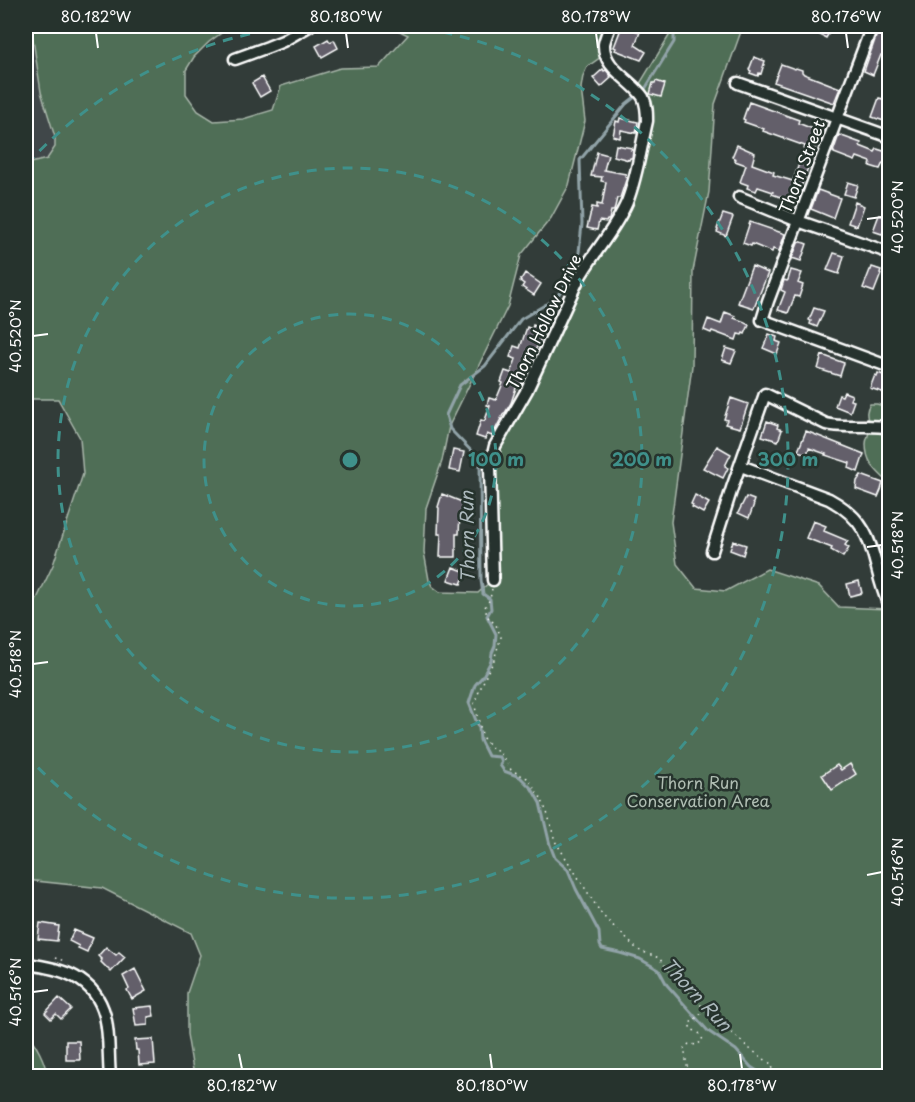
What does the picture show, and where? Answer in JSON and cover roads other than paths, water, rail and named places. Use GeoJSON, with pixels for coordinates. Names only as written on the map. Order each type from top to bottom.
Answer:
{"type":"FeatureCollection","features":[{"type":"Feature","properties":{"kind":"street"},"geometry":{"type":"LineString","coordinates":[[235,59],[276,44],[309,26]]}},
{"type":"Feature","properties":{"kind":"street","name":"Thorn Hollow Drive"},"geometry":{"type":"LineString","coordinates":[[493,580],[490,467],[495,446],[527,390],[578,280],[609,234],[627,200],[647,121],[647,111],[639,94],[617,71],[605,54],[605,38],[610,26]]}},
{"type":"Feature","properties":{"kind":"street","name":"Thorn Street"},"geometry":{"type":"LineString","coordinates":[[872,26],[762,320],[890,367]]}},
{"type":"Feature","properties":{"kind":"street"},"geometry":{"type":"LineString","coordinates":[[738,83],[890,137]]}},
{"type":"Feature","properties":{"kind":"street"},"geometry":{"type":"LineString","coordinates":[[739,197],[890,253]]}},
{"type":"Feature","properties":{"kind":"street"},"geometry":{"type":"LineString","coordinates":[[712,551],[765,394],[833,426],[878,425],[890,428]]}},
{"type":"Feature","properties":{"kind":"street"},"geometry":{"type":"LineString","coordinates":[[741,466],[829,499],[848,512],[868,537],[890,608]]}},
{"type":"Feature","properties":{"kind":"street"},"geometry":{"type":"LineString","coordinates":[[26,964],[51,968],[73,975],[97,997],[107,1028],[110,1077]]}},
{"type":"Feature","properties":{"kind":"waterway","name":"Thorn Run"},"geometry":{"type":"LineString","coordinates":[[674,26],[674,42],[645,89],[626,104],[580,160],[582,224],[575,269],[555,299],[521,319],[485,366],[460,385],[446,415],[450,429],[480,460],[481,580],[483,594],[490,599],[491,609],[487,616],[496,634],[491,661],[475,685],[469,703],[479,728],[480,740],[488,756],[500,757],[502,762],[500,765],[504,771],[520,777],[532,789],[540,803],[555,858],[568,870],[599,932],[602,949],[640,959],[659,970],[667,985],[708,1031],[736,1050],[751,1067],[765,1076]]}},
{"type":"Feature","properties":{"kind":"park label","name":"Thorn Run Conservation Area"},"geometry":{"type":"Point","coordinates":[698,792]}}]}
